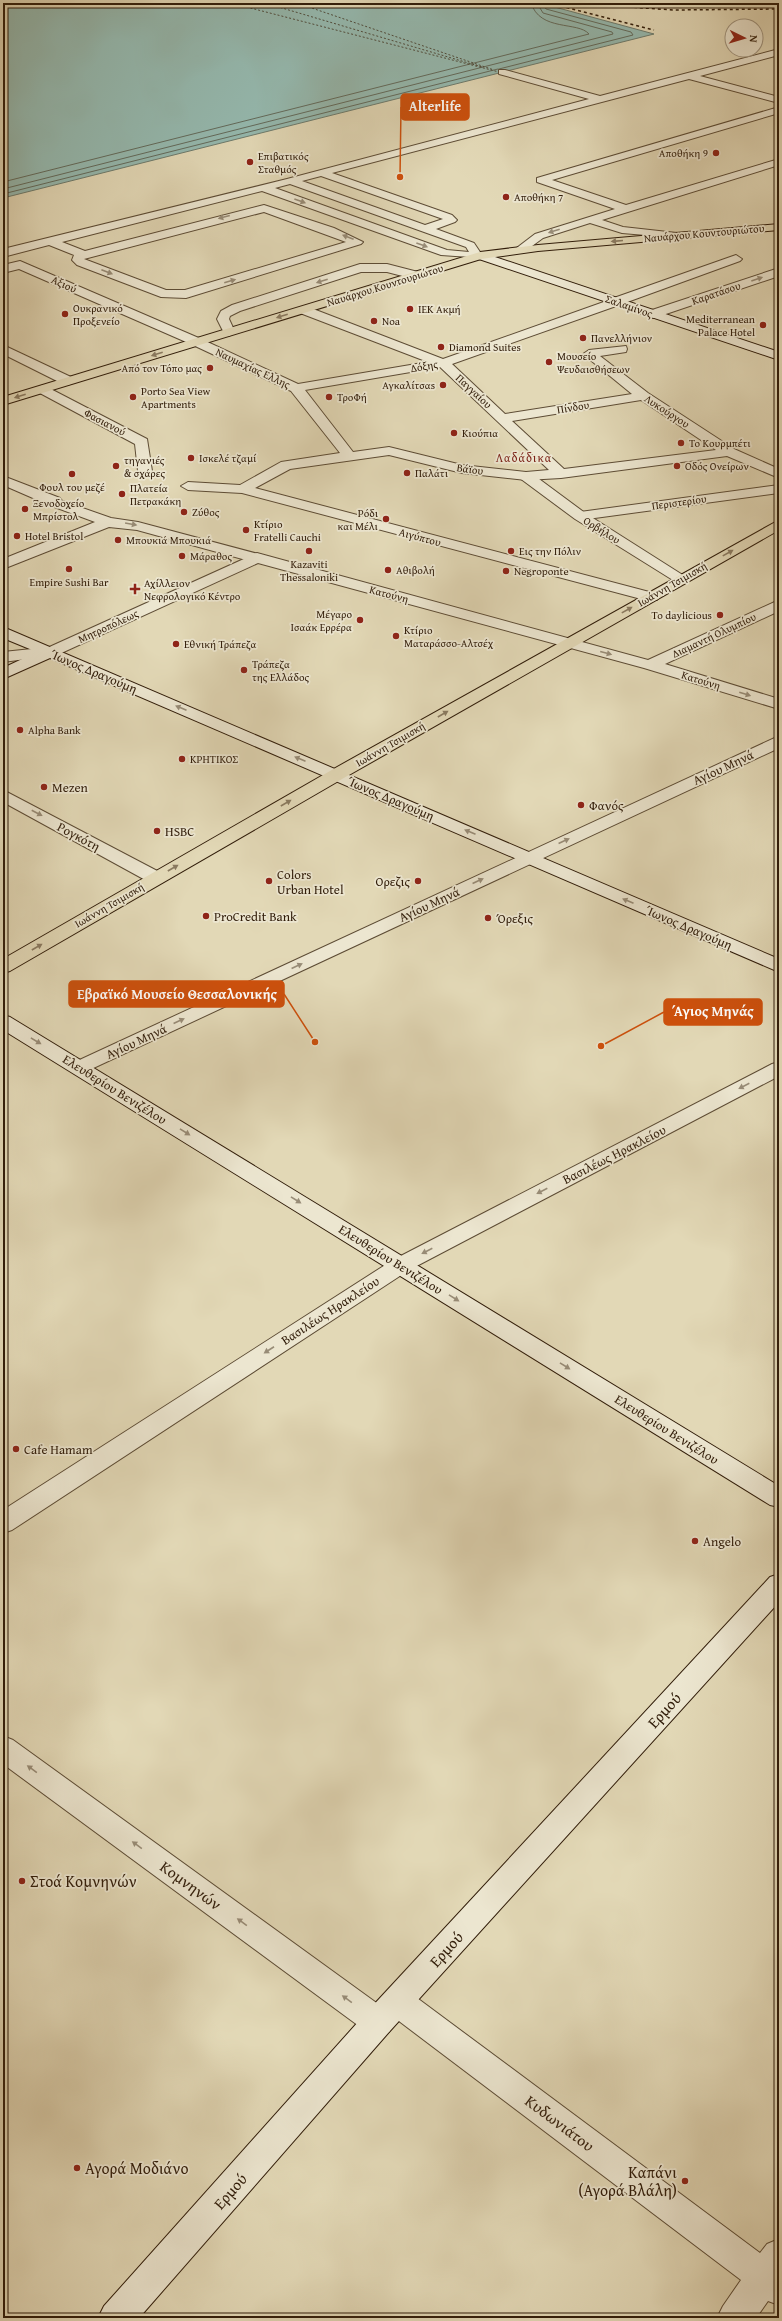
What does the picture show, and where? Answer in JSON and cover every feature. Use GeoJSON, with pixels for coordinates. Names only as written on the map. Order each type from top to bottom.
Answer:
{"type":"FeatureCollection","features":[{"type":"Feature","properties":{"kind":"main road","name":"Ναυάρχου Κουντουριώτου"},"geometry":{"type":"LineString","coordinates":[[3,402],[480,256],[520,250],[779,227]]}},
{"type":"Feature","properties":{"kind":"main road","name":"Ιωάννη Τσιμισκή"},"geometry":{"type":"LineString","coordinates":[[3,967],[336,775],[779,525]]}},
{"type":"Feature","properties":{"kind":"street"},"geometry":{"type":"LineString","coordinates":[[3,253],[291,181],[779,52]]}},
{"type":"Feature","properties":{"kind":"street"},"geometry":{"type":"LineString","coordinates":[[502,72],[600,100]]}},
{"type":"Feature","properties":{"kind":"street"},"geometry":{"type":"LineString","coordinates":[[689,76],[779,100]]}},
{"type":"Feature","properties":{"kind":"street"},"geometry":{"type":"LineString","coordinates":[[672,206],[631,207],[541,180],[545,177],[779,110]]}},
{"type":"Feature","properties":{"kind":"street"},"geometry":{"type":"LineString","coordinates":[[520,250],[539,236],[779,162]]}},
{"type":"Feature","properties":{"kind":"street"},"geometry":{"type":"LineString","coordinates":[[320,173],[448,217],[451,220],[425,229]]}},
{"type":"Feature","properties":{"kind":"street"},"geometry":{"type":"LineString","coordinates":[[291,181],[470,245],[480,256]]}},
{"type":"Feature","properties":{"kind":"street"},"geometry":{"type":"LineString","coordinates":[[263,188],[445,253],[480,256]]}},
{"type":"Feature","properties":{"kind":"street"},"geometry":{"type":"LineString","coordinates":[[3,269],[47,258],[79,253],[264,208],[336,232],[358,242],[193,292],[175,296],[165,294],[81,262],[79,253]]}},
{"type":"Feature","properties":{"kind":"street"},"geometry":{"type":"LineString","coordinates":[[591,220],[622,230],[677,236]]}},
{"type":"Feature","properties":{"kind":"street"},"geometry":{"type":"LineString","coordinates":[[50,241],[79,253]]}},
{"type":"Feature","properties":{"kind":"street","name":"Σαλαμίνος"},"geometry":{"type":"LineString","coordinates":[[480,256],[779,356]]}},
{"type":"Feature","properties":{"kind":"street","name":"Δόξης"},"geometry":{"type":"LineString","coordinates":[[296,388],[443,363],[736,259]]}},
{"type":"Feature","properties":{"kind":"street","name":"Αξιού"},"geometry":{"type":"LineString","coordinates":[[20,265],[197,342]]}},
{"type":"Feature","properties":{"kind":"street"},"geometry":{"type":"LineString","coordinates":[[229,332],[223,319],[226,314],[236,308],[360,268],[387,268],[414,275]]}},
{"type":"Feature","properties":{"kind":"street","name":"Καρατάσου"},"geometry":{"type":"LineString","coordinates":[[654,314],[779,272]]}},
{"type":"Feature","properties":{"kind":"street","name":"Παγγαίου"},"geometry":{"type":"LineString","coordinates":[[304,310],[443,363],[561,474]]}},
{"type":"Feature","properties":{"kind":"street","name":"Ναυμαχίας Ελλης"},"geometry":{"type":"LineString","coordinates":[[197,342],[296,388],[349,456]]}},
{"type":"Feature","properties":{"kind":"street"},"geometry":{"type":"LineString","coordinates":[[3,349],[68,381]]}},
{"type":"Feature","properties":{"kind":"street","name":"Λυκούργου"},"geometry":{"type":"LineString","coordinates":[[621,349],[590,354],[643,396],[729,452],[779,474]]}},
{"type":"Feature","properties":{"kind":"street","name":"Φασιανού"},"geometry":{"type":"LineString","coordinates":[[42,389],[142,442],[145,471]]}},
{"type":"Feature","properties":{"kind":"street","name":"Πίνδου"},"geometry":{"type":"LineString","coordinates":[[503,418],[643,396]]}},
{"type":"Feature","properties":{"kind":"street","name":"Βάϊου"},"geometry":{"type":"LineString","coordinates":[[242,489],[286,465],[389,451],[462,469],[526,476],[561,474],[729,452]]}},
{"type":"Feature","properties":{"kind":"street","name":"Ορβήλου"},"geometry":{"type":"LineString","coordinates":[[526,476],[580,516],[682,579]]}},
{"type":"Feature","properties":{"kind":"street","name":"Κατούνη"},"geometry":{"type":"LineString","coordinates":[[3,480],[55,501],[54,502],[108,522],[138,526],[257,558],[650,665],[779,704]]}},
{"type":"Feature","properties":{"kind":"street","name":"Αιγύπτου"},"geometry":{"type":"LineString","coordinates":[[188,486],[242,489],[651,596]]}},
{"type":"Feature","properties":{"kind":"street","name":"Περιστερίου"},"geometry":{"type":"LineString","coordinates":[[580,516],[779,489]]}},
{"type":"Feature","properties":{"kind":"street"},"geometry":{"type":"LineString","coordinates":[[3,564],[108,522]]}},
{"type":"Feature","properties":{"kind":"street","name":"Μητροπόλεως"},"geometry":{"type":"LineString","coordinates":[[3,674],[257,558]]}},
{"type":"Feature","properties":{"kind":"street","name":"Διαμαντή Ολυμπίου"},"geometry":{"type":"LineString","coordinates":[[650,665],[779,605]]}},
{"type":"Feature","properties":{"kind":"street","name":"Ίωνος Δραγούμη"},"geometry":{"type":"LineString","coordinates":[[3,632],[779,966]]}},
{"type":"Feature","properties":{"kind":"street"},"geometry":{"type":"LineString","coordinates":[[3,657],[51,652]]}},
{"type":"Feature","properties":{"kind":"street","name":"Αγίου Μηνά"},"geometry":{"type":"LineString","coordinates":[[80,1067],[779,741]]}},
{"type":"Feature","properties":{"kind":"street","name":"Ρογκότη"},"geometry":{"type":"LineString","coordinates":[[3,795],[156,878]]}},
{"type":"Feature","properties":{"kind":"street","name":"Ελευθερίου Βενιζέλου"},"geometry":{"type":"LineString","coordinates":[[3,1021],[779,1498]]}},
{"type":"Feature","properties":{"kind":"street","name":"Βασιλέως Ηρακλείου"},"geometry":{"type":"LineString","coordinates":[[3,1523],[401,1265],[779,1068]]}},
{"type":"Feature","properties":{"kind":"street","name":"Ερμού"},"geometry":{"type":"LineString","coordinates":[[116,2318],[388,2012],[779,1584]]}},
{"type":"Feature","properties":{"kind":"street","name":"Κομνηνών"},"geometry":{"type":"LineString","coordinates":[[3,1748],[388,2012]]}},
{"type":"Feature","properties":{"kind":"street","name":"Κυδωνιάτου"},"geometry":{"type":"LineString","coordinates":[[388,2012],[774,2274]]}},
{"type":"Feature","properties":{"kind":"street"},"geometry":{"type":"LineString","coordinates":[[735,2318],[774,2274]]}},
{"type":"Feature","properties":{"kind":"water"},"geometry":{"type":"Polygon","coordinates":[[[3,3],[540,3],[654,34],[3,198],[3,3]]]}},
{"type":"Feature","properties":{"kind":"ferry route"},"geometry":{"type":"LineString","coordinates":[[231,3],[499,72]]}},
{"type":"Feature","properties":{"kind":"ferry route"},"geometry":{"type":"LineString","coordinates":[[265,3],[482,67]]}},
{"type":"Feature","properties":{"kind":"ferry route"},"geometry":{"type":"LineString","coordinates":[[297,3],[494,70]]}},
{"type":"Feature","properties":{"kind":"railway"},"geometry":{"type":"LineString","coordinates":[[549,3],[654,30]]}},
{"type":"Feature","properties":{"kind":"railway"},"geometry":{"type":"LineString","coordinates":[[568,3],[674,10],[779,9]]}},
{"type":"Feature","properties":{"kind":"place","name":"Αποθήκη 9"},"geometry":{"type":"Point","coordinates":[716,153]}},
{"type":"Feature","properties":{"kind":"place","name":"Επιβατικός Σταθμός"},"geometry":{"type":"Point","coordinates":[250,162]}},
{"type":"Feature","properties":{"kind":"place","name":"Alterlife"},"geometry":{"type":"Point","coordinates":[400,177]}},
{"type":"Feature","properties":{"kind":"place","name":"Αποθήκη 7"},"geometry":{"type":"Point","coordinates":[506,197]}},
{"type":"Feature","properties":{"kind":"place","name":"ΙΕΚ Ακμή"},"geometry":{"type":"Point","coordinates":[410,309]}},
{"type":"Feature","properties":{"kind":"place","name":"Ουκρανικό Προξενείο"},"geometry":{"type":"Point","coordinates":[65,314]}},
{"type":"Feature","properties":{"kind":"place","name":"Noa"},"geometry":{"type":"Point","coordinates":[374,321]}},
{"type":"Feature","properties":{"kind":"place","name":"Mediterranean Palace Hotel"},"geometry":{"type":"Point","coordinates":[763,325]}},
{"type":"Feature","properties":{"kind":"place","name":"Πανελλήνιον"},"geometry":{"type":"Point","coordinates":[583,338]}},
{"type":"Feature","properties":{"kind":"place","name":"Diamond Suites"},"geometry":{"type":"Point","coordinates":[441,347]}},
{"type":"Feature","properties":{"kind":"place","name":"Μουσείο Ψευδαισθήσεων"},"geometry":{"type":"Point","coordinates":[549,362]}},
{"type":"Feature","properties":{"kind":"place","name":"Από τον Τόπο μας"},"geometry":{"type":"Point","coordinates":[210,368]}},
{"type":"Feature","properties":{"kind":"place","name":"Αγκαλίτσαs"},"geometry":{"type":"Point","coordinates":[443,385]}},
{"type":"Feature","properties":{"kind":"place","name":"Porto Sea View Apartments"},"geometry":{"type":"Point","coordinates":[133,397]}},
{"type":"Feature","properties":{"kind":"place","name":"ΤροΦή"},"geometry":{"type":"Point","coordinates":[329,397]}},
{"type":"Feature","properties":{"kind":"place","name":"Κιούπια"},"geometry":{"type":"Point","coordinates":[454,433]}},
{"type":"Feature","properties":{"kind":"place","name":"Το Κουρμπέτι"},"geometry":{"type":"Point","coordinates":[681,443]}},
{"type":"Feature","properties":{"kind":"place","name":"Ισκελέ τζαμί"},"geometry":{"type":"Point","coordinates":[191,458]}},
{"type":"Feature","properties":{"kind":"place","name":"τηγανιές & σχάρες"},"geometry":{"type":"Point","coordinates":[116,466]}},
{"type":"Feature","properties":{"kind":"place","name":"Οδός Ονείρων"},"geometry":{"type":"Point","coordinates":[677,466]}},
{"type":"Feature","properties":{"kind":"place","name":"Παλάτι"},"geometry":{"type":"Point","coordinates":[407,473]}},
{"type":"Feature","properties":{"kind":"place","name":"Φουλ του μεζέ"},"geometry":{"type":"Point","coordinates":[72,474]}},
{"type":"Feature","properties":{"kind":"place","name":"Πλατεία Πετρακάκη"},"geometry":{"type":"Point","coordinates":[122,494]}},
{"type":"Feature","properties":{"kind":"place","name":"Ξενοδοχείο Μπρίστολ"},"geometry":{"type":"Point","coordinates":[25,509]}},
{"type":"Feature","properties":{"kind":"place","name":"Ζύθος"},"geometry":{"type":"Point","coordinates":[184,512]}},
{"type":"Feature","properties":{"kind":"place","name":"Ρόδι και Μέλι"},"geometry":{"type":"Point","coordinates":[386,519]}},
{"type":"Feature","properties":{"kind":"place","name":"Κτίριο Fratelli Cauchi"},"geometry":{"type":"Point","coordinates":[246,530]}},
{"type":"Feature","properties":{"kind":"place","name":"Hotel Bristol"},"geometry":{"type":"Point","coordinates":[17,536]}},
{"type":"Feature","properties":{"kind":"place","name":"Μπουκιά Μπουκιά"},"geometry":{"type":"Point","coordinates":[118,540]}},
{"type":"Feature","properties":{"kind":"place","name":"Kazaviti Thessaloniki"},"geometry":{"type":"Point","coordinates":[309,551]}},
{"type":"Feature","properties":{"kind":"place","name":"Εις την Πόλιν"},"geometry":{"type":"Point","coordinates":[511,551]}},
{"type":"Feature","properties":{"kind":"place","name":"Μάραθος"},"geometry":{"type":"Point","coordinates":[182,556]}},
{"type":"Feature","properties":{"kind":"place","name":"Empire Sushi Bar"},"geometry":{"type":"Point","coordinates":[69,569]}},
{"type":"Feature","properties":{"kind":"place","name":"Αθιβολή"},"geometry":{"type":"Point","coordinates":[388,570]}},
{"type":"Feature","properties":{"kind":"place","name":"Negroponte"},"geometry":{"type":"Point","coordinates":[506,571]}},
{"type":"Feature","properties":{"kind":"place","name":"Αχίλλειον Νεφρολογικό Κέντρο"},"geometry":{"type":"Point","coordinates":[135,589]}},
{"type":"Feature","properties":{"kind":"place","name":"To daylicious"},"geometry":{"type":"Point","coordinates":[720,615]}},
{"type":"Feature","properties":{"kind":"place","name":"Μέγαρο Ισαάκ Ερρέρα"},"geometry":{"type":"Point","coordinates":[360,620]}},
{"type":"Feature","properties":{"kind":"place","name":"Κτίριο Ματαράσσο-Αλτσέχ"},"geometry":{"type":"Point","coordinates":[396,636]}},
{"type":"Feature","properties":{"kind":"place","name":"Εθνική Τράπεζα"},"geometry":{"type":"Point","coordinates":[176,644]}},
{"type":"Feature","properties":{"kind":"place","name":"Τράπεζα της Ελλάδος"},"geometry":{"type":"Point","coordinates":[244,670]}},
{"type":"Feature","properties":{"kind":"place","name":"Alpha Bank"},"geometry":{"type":"Point","coordinates":[20,730]}},
{"type":"Feature","properties":{"kind":"place","name":"ΚΡΗΤΙΚΟΣ"},"geometry":{"type":"Point","coordinates":[182,759]}},
{"type":"Feature","properties":{"kind":"place","name":"Mezen"},"geometry":{"type":"Point","coordinates":[44,787]}},
{"type":"Feature","properties":{"kind":"place","name":"Φανός"},"geometry":{"type":"Point","coordinates":[581,805]}},
{"type":"Feature","properties":{"kind":"place","name":"HSBC"},"geometry":{"type":"Point","coordinates":[157,831]}},
{"type":"Feature","properties":{"kind":"place","name":"Colors Urban Hotel"},"geometry":{"type":"Point","coordinates":[269,881]}},
{"type":"Feature","properties":{"kind":"place","name":"Ορεζις"},"geometry":{"type":"Point","coordinates":[418,881]}},
{"type":"Feature","properties":{"kind":"place","name":"ProCredit Bank"},"geometry":{"type":"Point","coordinates":[206,916]}},
{"type":"Feature","properties":{"kind":"place","name":"Όρεξις"},"geometry":{"type":"Point","coordinates":[488,918]}},
{"type":"Feature","properties":{"kind":"place","name":"Εβραϊκό Μουσείο Θεσσαλονικής"},"geometry":{"type":"Point","coordinates":[315,1042]}},
{"type":"Feature","properties":{"kind":"place","name":"Άγιος Μηνάς"},"geometry":{"type":"Point","coordinates":[601,1046]}},
{"type":"Feature","properties":{"kind":"place","name":"Cafe Hamam"},"geometry":{"type":"Point","coordinates":[16,1449]}},
{"type":"Feature","properties":{"kind":"place","name":"Angelo"},"geometry":{"type":"Point","coordinates":[695,1541]}},
{"type":"Feature","properties":{"kind":"place","name":"Στοά Κομνηνών"},"geometry":{"type":"Point","coordinates":[22,1881]}},
{"type":"Feature","properties":{"kind":"place","name":"Αγορά Μοδιάνο"},"geometry":{"type":"Point","coordinates":[77,2168]}},
{"type":"Feature","properties":{"kind":"place","name":"Καπάνι (Αγορά Βλάλη)"},"geometry":{"type":"Point","coordinates":[685,2181]}},
{"type":"Feature","properties":{"kind":"district","name":"Λαδάδικα"},"geometry":{"type":"Point","coordinates":[524,458]}}]}
